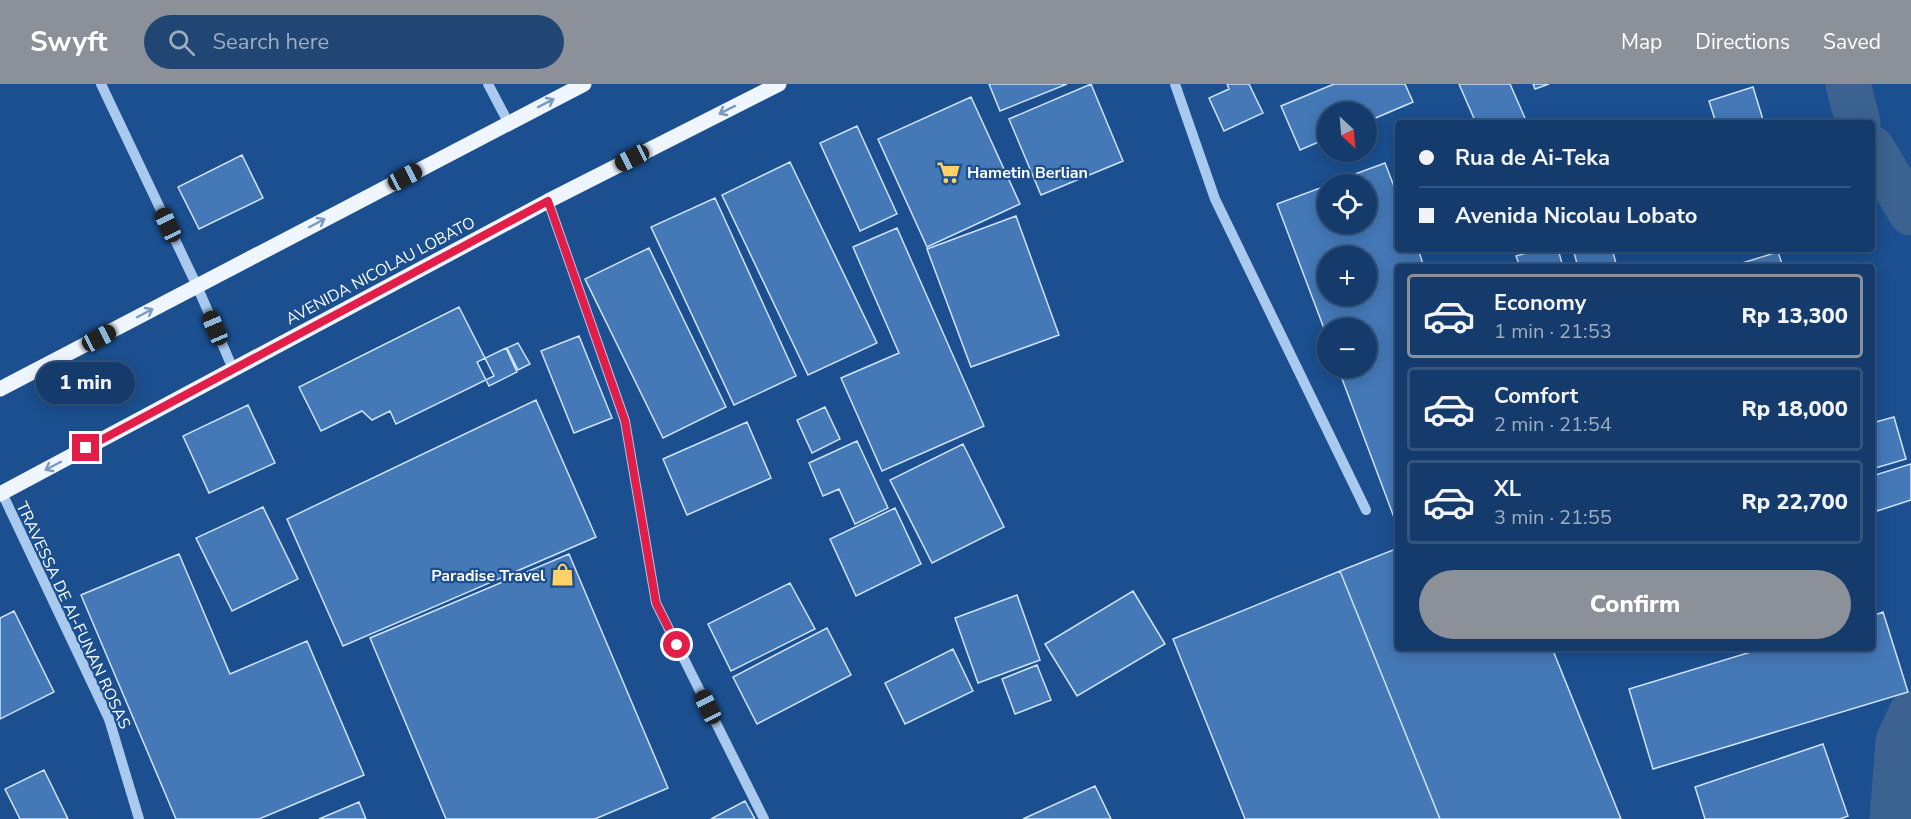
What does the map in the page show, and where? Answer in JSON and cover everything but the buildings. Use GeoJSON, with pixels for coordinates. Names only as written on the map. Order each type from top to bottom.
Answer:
{"type":"FeatureCollection","features":[{"type":"Feature","properties":{"kind":"main road"},"geometry":{"type":"LineString","coordinates":[[0,389],[584,84]]}},
{"type":"Feature","properties":{"kind":"main road","name":"AVENIDA NICOLAU LOBATO"},"geometry":{"type":"LineString","coordinates":[[1,493],[548,201],[779,84]]}},
{"type":"Feature","properties":{"kind":"street"},"geometry":{"type":"LineString","coordinates":[[101,84],[197,286],[233,369]]}},
{"type":"Feature","properties":{"kind":"street"},"geometry":{"type":"LineString","coordinates":[[488,84],[508,122]]}},
{"type":"Feature","properties":{"kind":"street"},"geometry":{"type":"LineString","coordinates":[[1175,84],[1215,199],[1366,510]]}},
{"type":"Feature","properties":{"kind":"street"},"geometry":{"type":"LineString","coordinates":[[548,201],[625,421],[656,603],[764,819]]}},
{"type":"Feature","properties":{"kind":"street","name":"TRAVESSA DE AI-FUNAN ROSAS"},"geometry":{"type":"LineString","coordinates":[[1,493],[109,719],[139,819]]}},
{"type":"Feature","properties":{"kind":"waterway"},"geometry":{"type":"LineString","coordinates":[[1848,84],[1857,120]]}},
{"type":"Feature","properties":{"kind":"waterway"},"geometry":{"type":"LineString","coordinates":[[1875,153],[1911,213]]}},
{"type":"Feature","properties":{"kind":"waterway"},"geometry":{"type":"LineString","coordinates":[[1892,819],[1898,741],[1911,713]]}},
{"type":"Feature","properties":{"kind":"place","name":"Hametin Berlian"},"geometry":{"type":"Point","coordinates":[949,172]}},
{"type":"Feature","properties":{"kind":"place","name":"Paradise Travel"},"geometry":{"type":"Point","coordinates":[563,575]}},
{"type":"Feature","properties":{"kind":"route"},"geometry":{"type":"LineString","coordinates":[[86,448],[548,201],[625,421],[656,603],[677,645]]}}]}
